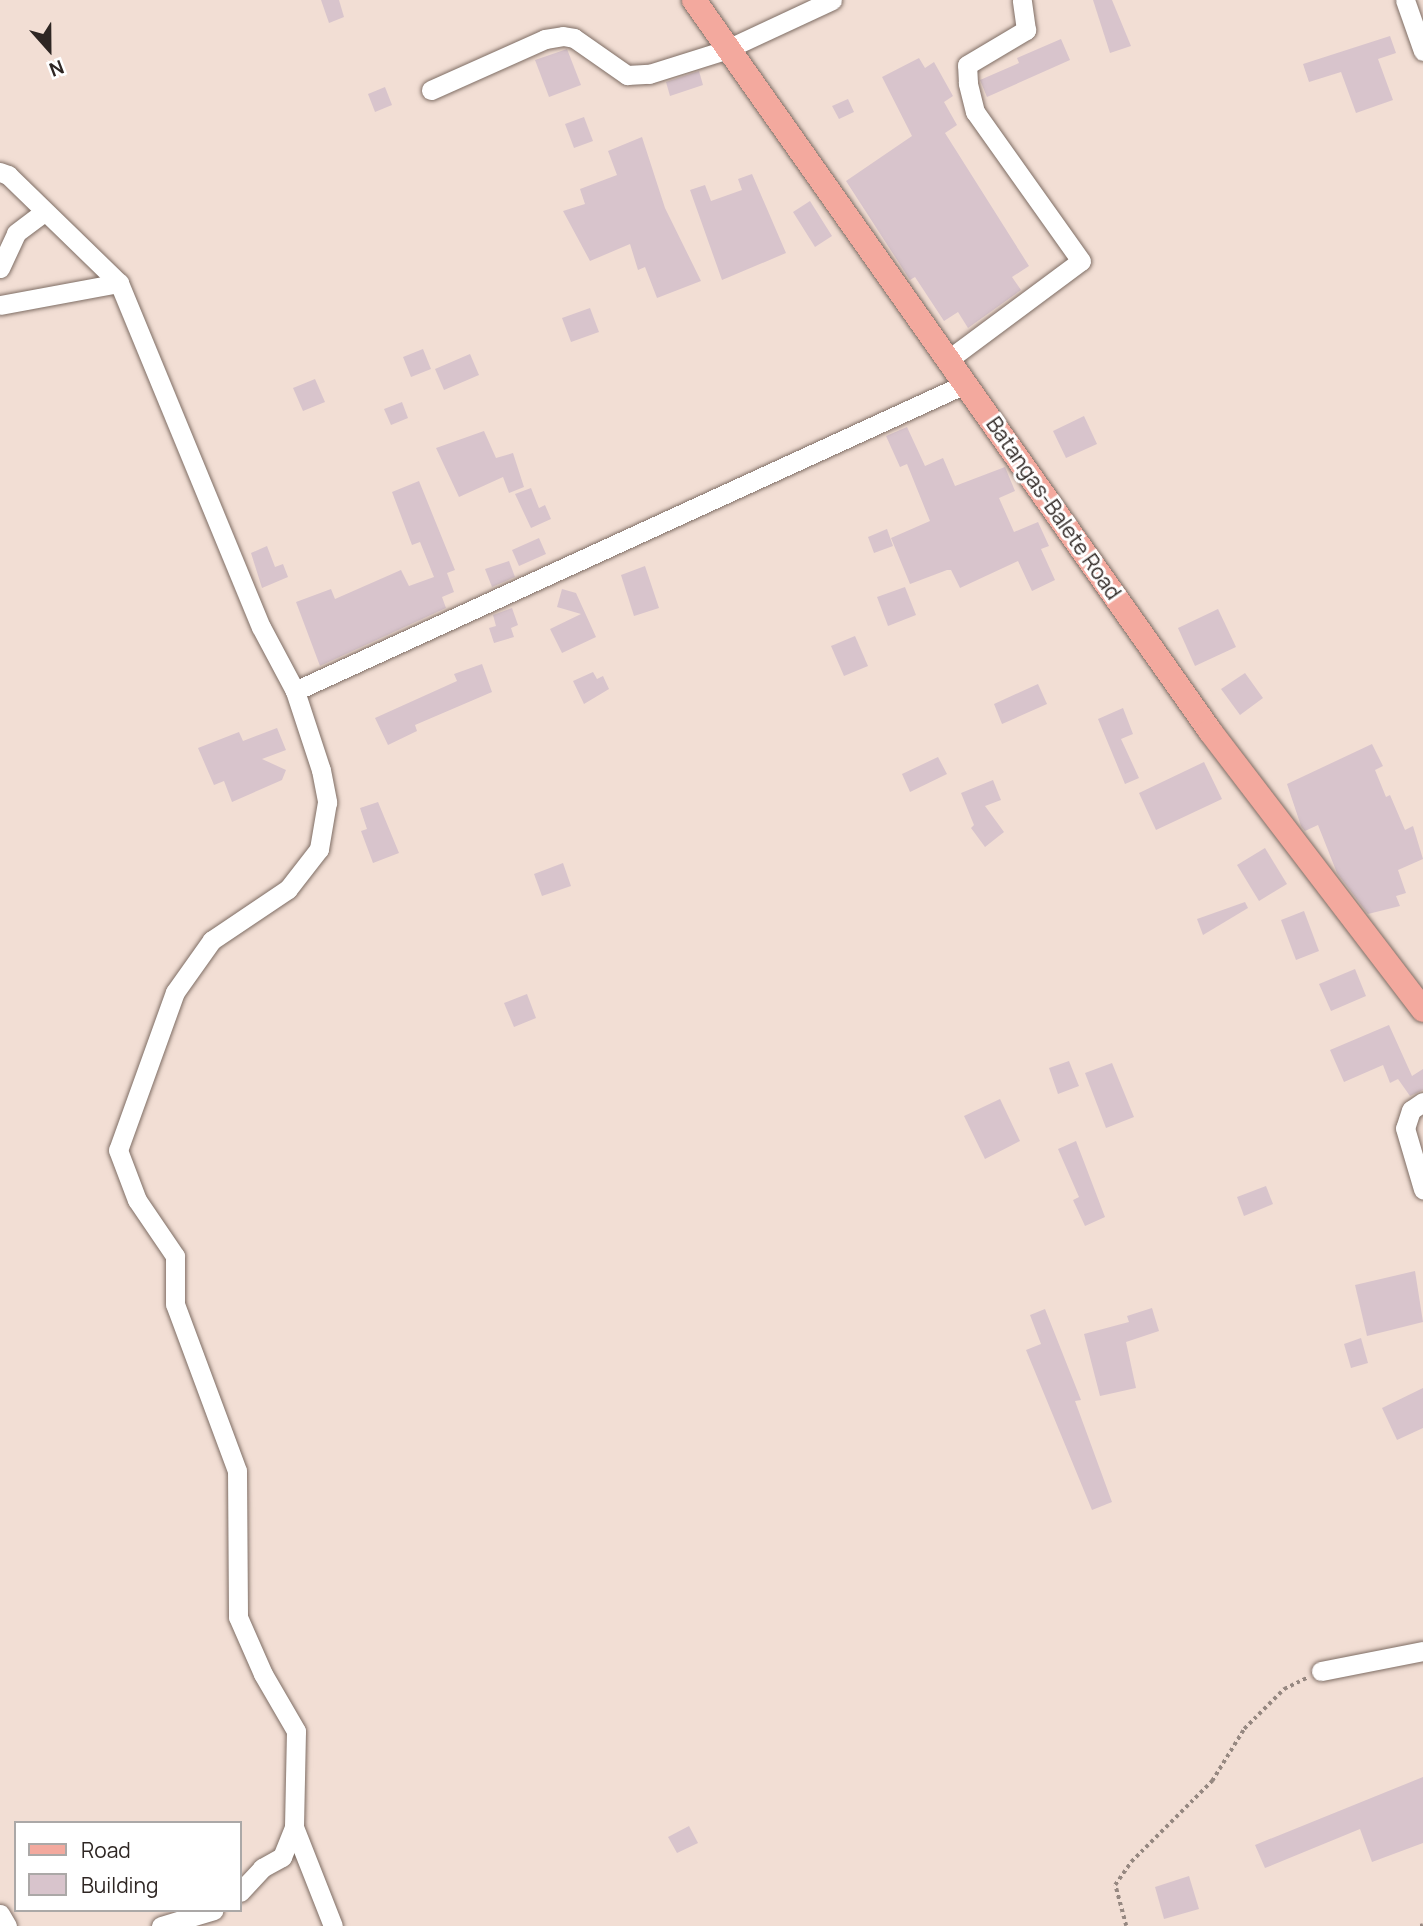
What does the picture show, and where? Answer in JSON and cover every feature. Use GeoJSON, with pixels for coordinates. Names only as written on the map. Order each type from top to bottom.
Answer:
{"type":"FeatureCollection","features":[{"type":"Feature","properties":{"kind":"main road","name":"Batangas-Balete Road"},"geometry":{"type":"LineString","coordinates":[[694,0],[725,50],[967,383],[1210,732],[1423,1010]]}},
{"type":"Feature","properties":{"kind":"street"},"geometry":{"type":"LineString","coordinates":[[430,90],[545,39],[574,38],[627,75],[649,74],[725,50],[832,0]]}},
{"type":"Feature","properties":{"kind":"street"},"geometry":{"type":"LineString","coordinates":[[949,359],[1081,261],[975,113],[968,83],[967,65],[1026,30],[1023,0]]}},
{"type":"Feature","properties":{"kind":"street"},"geometry":{"type":"LineString","coordinates":[[1405,0],[1423,51]]}},
{"type":"Feature","properties":{"kind":"street"},"geometry":{"type":"LineString","coordinates":[[0,172],[8,175],[43,213],[119,283],[261,627],[295,691],[327,802],[319,849],[288,889],[212,940],[175,992],[118,1150],[137,1200],[174,1256],[175,1304],[237,1471],[239,1617],[263,1674],[296,1731],[294,1827],[282,1857],[262,1868],[242,1890]]}},
{"type":"Feature","properties":{"kind":"street"},"geometry":{"type":"LineString","coordinates":[[0,268],[16,233],[43,213]]}},
{"type":"Feature","properties":{"kind":"street"},"geometry":{"type":"LineString","coordinates":[[0,305],[119,283]]}},
{"type":"Feature","properties":{"kind":"street"},"geometry":{"type":"LineString","coordinates":[[295,691],[967,383]]}},
{"type":"Feature","properties":{"kind":"street"},"geometry":{"type":"LineString","coordinates":[[1423,1102],[1411,1110],[1405,1128],[1423,1189]]}},
{"type":"Feature","properties":{"kind":"street"},"geometry":{"type":"LineString","coordinates":[[1321,1671],[1423,1651]]}},
{"type":"Feature","properties":{"kind":"street"},"geometry":{"type":"LineString","coordinates":[[294,1827],[333,1926]]}},
{"type":"Feature","properties":{"kind":"street"},"geometry":{"type":"LineString","coordinates":[[161,1926],[207,1912]]}},
{"type":"Feature","properties":{"kind":"street"},"geometry":{"type":"LineString","coordinates":[[0,1914],[8,1926]]}},
{"type":"Feature","properties":{"kind":"path"},"geometry":{"type":"LineString","coordinates":[[1126,1926],[1115,1885],[1131,1861],[1212,1781],[1244,1729],[1284,1689],[1321,1671]]}},
{"type":"Feature","properties":{"kind":"building"},"geometry":{"type":"Polygon","coordinates":[[[321,0],[339,0],[344,17],[329,23],[321,0]]]}},
{"type":"Feature","properties":{"kind":"building"},"geometry":{"type":"Polygon","coordinates":[[[1093,0],[1112,0],[1131,46],[1110,53],[1093,0]]]}},
{"type":"Feature","properties":{"kind":"building"},"geometry":{"type":"Polygon","coordinates":[[[1390,36],[1396,53],[1378,59],[1393,100],[1356,113],[1341,72],[1309,82],[1303,64],[1390,36]]]}},
{"type":"Feature","properties":{"kind":"building"},"geometry":{"type":"Polygon","coordinates":[[[1061,39],[1070,60],[987,97],[980,80],[1019,63],[1017,58],[1061,39]]]}},
{"type":"Feature","properties":{"kind":"building"},"geometry":{"type":"Polygon","coordinates":[[[567,49],[581,85],[549,97],[535,60],[567,49]]]}},
{"type":"Feature","properties":{"kind":"building"},"geometry":{"type":"Polygon","coordinates":[[[919,58],[925,68],[934,62],[953,96],[944,102],[957,125],[945,133],[1029,266],[1012,277],[1021,290],[968,328],[958,312],[944,321],[915,277],[910,280],[846,181],[912,136],[882,77],[919,58]]]}},
{"type":"Feature","properties":{"kind":"building"},"geometry":{"type":"Polygon","coordinates":[[[699,71],[703,85],[670,96],[666,82],[699,71]]]}},
{"type":"Feature","properties":{"kind":"building"},"geometry":{"type":"Polygon","coordinates":[[[385,87],[392,105],[375,112],[368,94],[385,87]]]}},
{"type":"Feature","properties":{"kind":"building"},"geometry":{"type":"Polygon","coordinates":[[[848,99],[854,112],[839,119],[832,106],[848,99]]]}},
{"type":"Feature","properties":{"kind":"building"},"geometry":{"type":"Polygon","coordinates":[[[584,117],[593,141],[574,148],[565,124],[584,117]]]}},
{"type":"Feature","properties":{"kind":"building"},"geometry":{"type":"Polygon","coordinates":[[[642,137],[665,208],[701,281],[657,298],[645,267],[638,270],[630,244],[590,261],[563,211],[585,204],[580,189],[617,175],[608,151],[642,137]]]}},
{"type":"Feature","properties":{"kind":"building"},"geometry":{"type":"Polygon","coordinates":[[[752,174],[786,253],[722,280],[690,190],[705,185],[711,201],[742,190],[738,179],[752,174]]]}},
{"type":"Feature","properties":{"kind":"building"},"geometry":{"type":"Polygon","coordinates":[[[810,201],[832,236],[815,247],[793,212],[810,201]]]}},
{"type":"Feature","properties":{"kind":"building"},"geometry":{"type":"Polygon","coordinates":[[[590,308],[599,332],[571,342],[562,318],[590,308]]]}},
{"type":"Feature","properties":{"kind":"building"},"geometry":{"type":"Polygon","coordinates":[[[423,349],[431,369],[411,377],[403,357],[423,349]]]}},
{"type":"Feature","properties":{"kind":"building"},"geometry":{"type":"Polygon","coordinates":[[[470,354],[479,375],[444,390],[435,369],[470,354]]]}},
{"type":"Feature","properties":{"kind":"building"},"geometry":{"type":"Polygon","coordinates":[[[315,379],[325,402],[303,411],[293,388],[315,379]]]}},
{"type":"Feature","properties":{"kind":"building"},"geometry":{"type":"Polygon","coordinates":[[[402,402],[408,418],[391,425],[384,409],[402,402]]]}},
{"type":"Feature","properties":{"kind":"building"},"geometry":{"type":"Polygon","coordinates":[[[1084,416],[1097,444],[1066,458],[1053,431],[1084,416]]]}},
{"type":"Feature","properties":{"kind":"building"},"geometry":{"type":"Polygon","coordinates":[[[907,427],[925,466],[943,458],[955,486],[1005,467],[1015,491],[999,498],[1014,532],[1038,522],[1049,546],[1041,549],[1055,580],[1032,591],[1018,561],[960,588],[951,570],[910,584],[891,538],[930,521],[907,464],[900,467],[886,436],[907,427]]]}},
{"type":"Feature","properties":{"kind":"building"},"geometry":{"type":"Polygon","coordinates":[[[484,431],[496,458],[513,453],[524,487],[509,493],[503,477],[459,497],[436,448],[484,431]]]}},
{"type":"Feature","properties":{"kind":"building"},"geometry":{"type":"Polygon","coordinates":[[[419,481],[455,570],[447,573],[454,592],[442,597],[446,608],[320,666],[296,602],[331,589],[335,599],[401,570],[409,586],[434,577],[420,542],[412,545],[392,492],[419,481]]]}},
{"type":"Feature","properties":{"kind":"building"},"geometry":{"type":"Polygon","coordinates":[[[531,488],[539,508],[545,505],[551,519],[531,528],[515,494],[531,488]]]}},
{"type":"Feature","properties":{"kind":"building"},"geometry":{"type":"Polygon","coordinates":[[[887,529],[893,546],[874,553],[868,537],[887,529]]]}},
{"type":"Feature","properties":{"kind":"building"},"geometry":{"type":"Polygon","coordinates":[[[539,538],[546,554],[519,566],[512,550],[539,538]]]}},
{"type":"Feature","properties":{"kind":"building"},"geometry":{"type":"Polygon","coordinates":[[[267,546],[275,567],[283,564],[288,577],[262,588],[251,553],[267,546]]]}},
{"type":"Feature","properties":{"kind":"building"},"geometry":{"type":"Polygon","coordinates":[[[509,561],[515,577],[492,587],[485,569],[509,561]]]}},
{"type":"Feature","properties":{"kind":"building"},"geometry":{"type":"Polygon","coordinates":[[[645,566],[659,608],[634,616],[621,575],[645,566]]]}},
{"type":"Feature","properties":{"kind":"building"},"geometry":{"type":"Polygon","coordinates":[[[905,587],[916,615],[888,626],[877,597],[905,587]]]}},
{"type":"Feature","properties":{"kind":"building"},"geometry":{"type":"Polygon","coordinates":[[[562,589],[576,593],[596,637],[562,653],[550,629],[581,614],[557,607],[562,589]]]}},
{"type":"Feature","properties":{"kind":"building"},"geometry":{"type":"Polygon","coordinates":[[[512,608],[518,625],[511,628],[514,637],[494,643],[489,628],[496,626],[493,615],[512,608]]]}},
{"type":"Feature","properties":{"kind":"building"},"geometry":{"type":"Polygon","coordinates":[[[1218,609],[1236,647],[1195,666],[1178,628],[1218,609]]]}},
{"type":"Feature","properties":{"kind":"building"},"geometry":{"type":"Polygon","coordinates":[[[855,636],[868,666],[844,676],[831,646],[855,636]]]}},
{"type":"Feature","properties":{"kind":"building"},"geometry":{"type":"Polygon","coordinates":[[[482,664],[492,692],[415,725],[417,731],[388,745],[375,718],[457,681],[454,674],[482,664]]]}},
{"type":"Feature","properties":{"kind":"building"},"geometry":{"type":"Polygon","coordinates":[[[593,672],[597,679],[603,676],[609,689],[584,704],[573,681],[593,672]]]}},
{"type":"Feature","properties":{"kind":"building"},"geometry":{"type":"Polygon","coordinates":[[[1245,673],[1263,698],[1240,715],[1221,689],[1245,673]]]}},
{"type":"Feature","properties":{"kind":"building"},"geometry":{"type":"Polygon","coordinates":[[[1038,684],[1047,704],[1002,724],[994,704],[1038,684]]]}},
{"type":"Feature","properties":{"kind":"building"},"geometry":{"type":"Polygon","coordinates":[[[1123,708],[1133,734],[1121,739],[1139,778],[1125,784],[1098,719],[1123,708]]]}},
{"type":"Feature","properties":{"kind":"building"},"geometry":{"type":"Polygon","coordinates":[[[277,728],[286,750],[262,759],[286,770],[282,780],[232,802],[224,781],[214,785],[198,748],[239,732],[243,741],[277,728]]]}},
{"type":"Feature","properties":{"kind":"building"},"geometry":{"type":"Polygon","coordinates":[[[1372,744],[1383,766],[1375,770],[1386,797],[1390,795],[1405,830],[1413,826],[1423,859],[1398,870],[1406,893],[1396,896],[1400,906],[1368,914],[1337,873],[1318,825],[1305,831],[1301,826],[1287,784],[1372,744]]]}},
{"type":"Feature","properties":{"kind":"building"},"geometry":{"type":"Polygon","coordinates":[[[938,757],[947,774],[910,792],[902,774],[938,757]]]}},
{"type":"Feature","properties":{"kind":"building"},"geometry":{"type":"Polygon","coordinates":[[[1204,762],[1222,799],[1156,830],[1139,793],[1204,762]]]}},
{"type":"Feature","properties":{"kind":"building"},"geometry":{"type":"Polygon","coordinates":[[[993,780],[1001,800],[985,806],[1004,832],[985,847],[971,828],[974,825],[961,793],[993,780]]]}},
{"type":"Feature","properties":{"kind":"building"},"geometry":{"type":"Polygon","coordinates":[[[378,802],[399,853],[373,863],[361,831],[367,829],[360,808],[378,802]]]}},
{"type":"Feature","properties":{"kind":"building"},"geometry":{"type":"Polygon","coordinates":[[[1265,848],[1287,884],[1259,901],[1237,865],[1265,848]]]}},
{"type":"Feature","properties":{"kind":"building"},"geometry":{"type":"Polygon","coordinates":[[[563,863],[571,886],[542,896],[534,874],[563,863]]]}},
{"type":"Feature","properties":{"kind":"building"},"geometry":{"type":"Polygon","coordinates":[[[1245,902],[1248,908],[1203,935],[1197,919],[1245,902]]]}},
{"type":"Feature","properties":{"kind":"building"},"geometry":{"type":"Polygon","coordinates":[[[1304,911],[1319,951],[1296,960],[1281,920],[1304,911]]]}},
{"type":"Feature","properties":{"kind":"building"},"geometry":{"type":"Polygon","coordinates":[[[1355,969],[1366,996],[1331,1011],[1319,984],[1355,969]]]}},
{"type":"Feature","properties":{"kind":"building"},"geometry":{"type":"Polygon","coordinates":[[[527,994],[536,1018],[514,1027],[504,1003],[527,994]]]}},
{"type":"Feature","properties":{"kind":"building"},"geometry":{"type":"Polygon","coordinates":[[[1389,1025],[1412,1076],[1423,1069],[1423,1090],[1410,1096],[1398,1079],[1390,1083],[1383,1065],[1344,1082],[1330,1050],[1389,1025]]]}},
{"type":"Feature","properties":{"kind":"building"},"geometry":{"type":"Polygon","coordinates":[[[1069,1061],[1079,1086],[1058,1094],[1049,1068],[1069,1061]]]}},
{"type":"Feature","properties":{"kind":"building"},"geometry":{"type":"Polygon","coordinates":[[[1112,1063],[1134,1117],[1106,1128],[1085,1073],[1112,1063]]]}},
{"type":"Feature","properties":{"kind":"building"},"geometry":{"type":"Polygon","coordinates":[[[1000,1099],[1020,1141],[985,1159],[964,1116],[1000,1099]]]}},
{"type":"Feature","properties":{"kind":"building"},"geometry":{"type":"Polygon","coordinates":[[[1076,1141],[1105,1217],[1085,1226],[1073,1200],[1079,1197],[1058,1149],[1076,1141]]]}},
{"type":"Feature","properties":{"kind":"building"},"geometry":{"type":"Polygon","coordinates":[[[1266,1186],[1273,1204],[1244,1216],[1237,1197],[1266,1186]]]}},
{"type":"Feature","properties":{"kind":"building"},"geometry":{"type":"Polygon","coordinates":[[[1415,1271],[1423,1322],[1367,1336],[1355,1285],[1415,1271]]]}},
{"type":"Feature","properties":{"kind":"building"},"geometry":{"type":"Polygon","coordinates":[[[1152,1308],[1159,1331],[1126,1342],[1136,1388],[1100,1396],[1084,1334],[1129,1322],[1127,1316],[1152,1308]]]}},
{"type":"Feature","properties":{"kind":"building"},"geometry":{"type":"Polygon","coordinates":[[[1045,1309],[1081,1400],[1075,1401],[1112,1502],[1092,1510],[1026,1350],[1041,1344],[1030,1315],[1045,1309]]]}},
{"type":"Feature","properties":{"kind":"building"},"geometry":{"type":"Polygon","coordinates":[[[1361,1338],[1368,1363],[1351,1368],[1344,1344],[1361,1338]]]}},
{"type":"Feature","properties":{"kind":"building"},"geometry":{"type":"Polygon","coordinates":[[[1423,1388],[1423,1428],[1397,1440],[1382,1408],[1423,1388]]]}},
{"type":"Feature","properties":{"kind":"building"},"geometry":{"type":"Polygon","coordinates":[[[1423,1777],[1423,1843],[1372,1862],[1360,1829],[1265,1868],[1255,1845],[1423,1777]]]}},
{"type":"Feature","properties":{"kind":"building"},"geometry":{"type":"Polygon","coordinates":[[[689,1826],[698,1843],[677,1853],[668,1837],[689,1826]]]}},
{"type":"Feature","properties":{"kind":"building"},"geometry":{"type":"Polygon","coordinates":[[[1189,1876],[1199,1909],[1164,1919],[1155,1887],[1189,1876]]]}}]}
